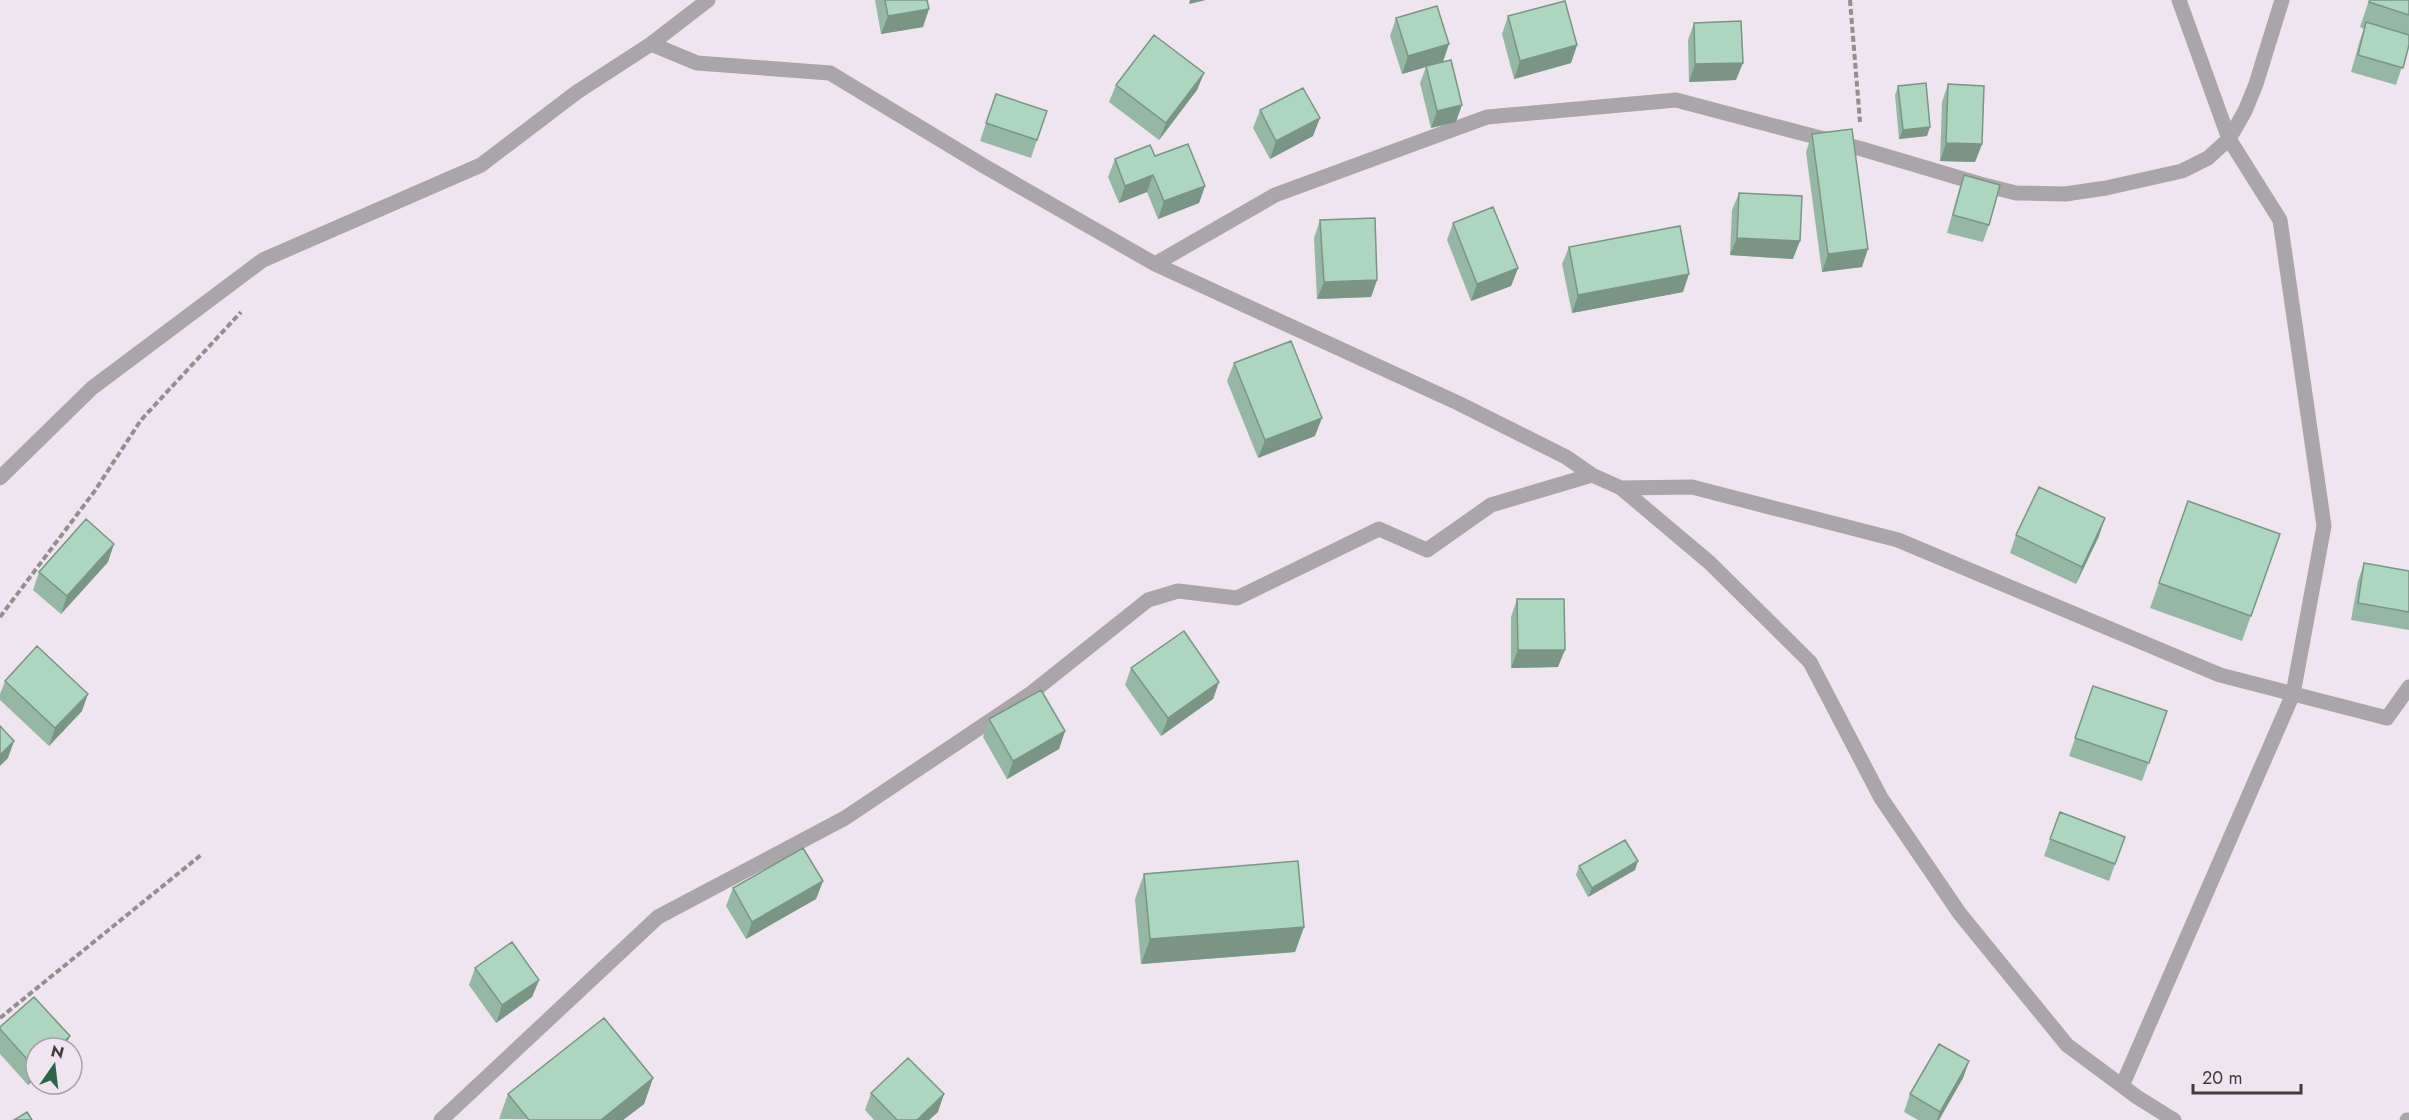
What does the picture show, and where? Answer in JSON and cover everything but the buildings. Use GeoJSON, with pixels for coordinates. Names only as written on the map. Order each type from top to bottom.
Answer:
{"type":"FeatureCollection","features":[{"type":"Feature","properties":{"kind":"street"},"geometry":{"type":"LineString","coordinates":[[0,478],[92,388],[263,260],[481,165],[577,92],[651,44],[708,0]]}},
{"type":"Feature","properties":{"kind":"street"},"geometry":{"type":"LineString","coordinates":[[2122,1086],[2293,694],[2324,526],[2280,220],[2229,139],[2179,0]]}},
{"type":"Feature","properties":{"kind":"street"},"geometry":{"type":"LineString","coordinates":[[1155,264],[1275,195],[1487,117],[1676,100],[1862,149],[2016,193],[2065,194],[2106,188],[2182,171],[2208,158],[2229,139],[2245,111],[2256,84],[2282,0]]}},
{"type":"Feature","properties":{"kind":"street"},"geometry":{"type":"LineString","coordinates":[[651,44],[697,63],[830,73],[984,166],[1155,264],[1458,403],[1566,457],[1592,475],[1621,488],[1710,563],[1810,662],[1881,798],[1960,915],[2067,1045],[2122,1086],[2174,1120]]}},
{"type":"Feature","properties":{"kind":"street"},"geometry":{"type":"LineString","coordinates":[[441,1120],[657,917],[845,818],[1030,694],[1148,600],[1178,591],[1237,598],[1379,529],[1427,550],[1491,505],[1592,475]]}},
{"type":"Feature","properties":{"kind":"street"},"geometry":{"type":"LineString","coordinates":[[1621,488],[1692,487],[1898,540],[2220,675],[2387,718],[2409,687]]}},
{"type":"Feature","properties":{"kind":"path"},"geometry":{"type":"LineString","coordinates":[[1850,0],[1862,149]]}},
{"type":"Feature","properties":{"kind":"path"},"geometry":{"type":"LineString","coordinates":[[0,617],[94,492],[141,420],[243,309]]}},
{"type":"Feature","properties":{"kind":"path"},"geometry":{"type":"LineString","coordinates":[[0,1018],[201,855]]}}]}
